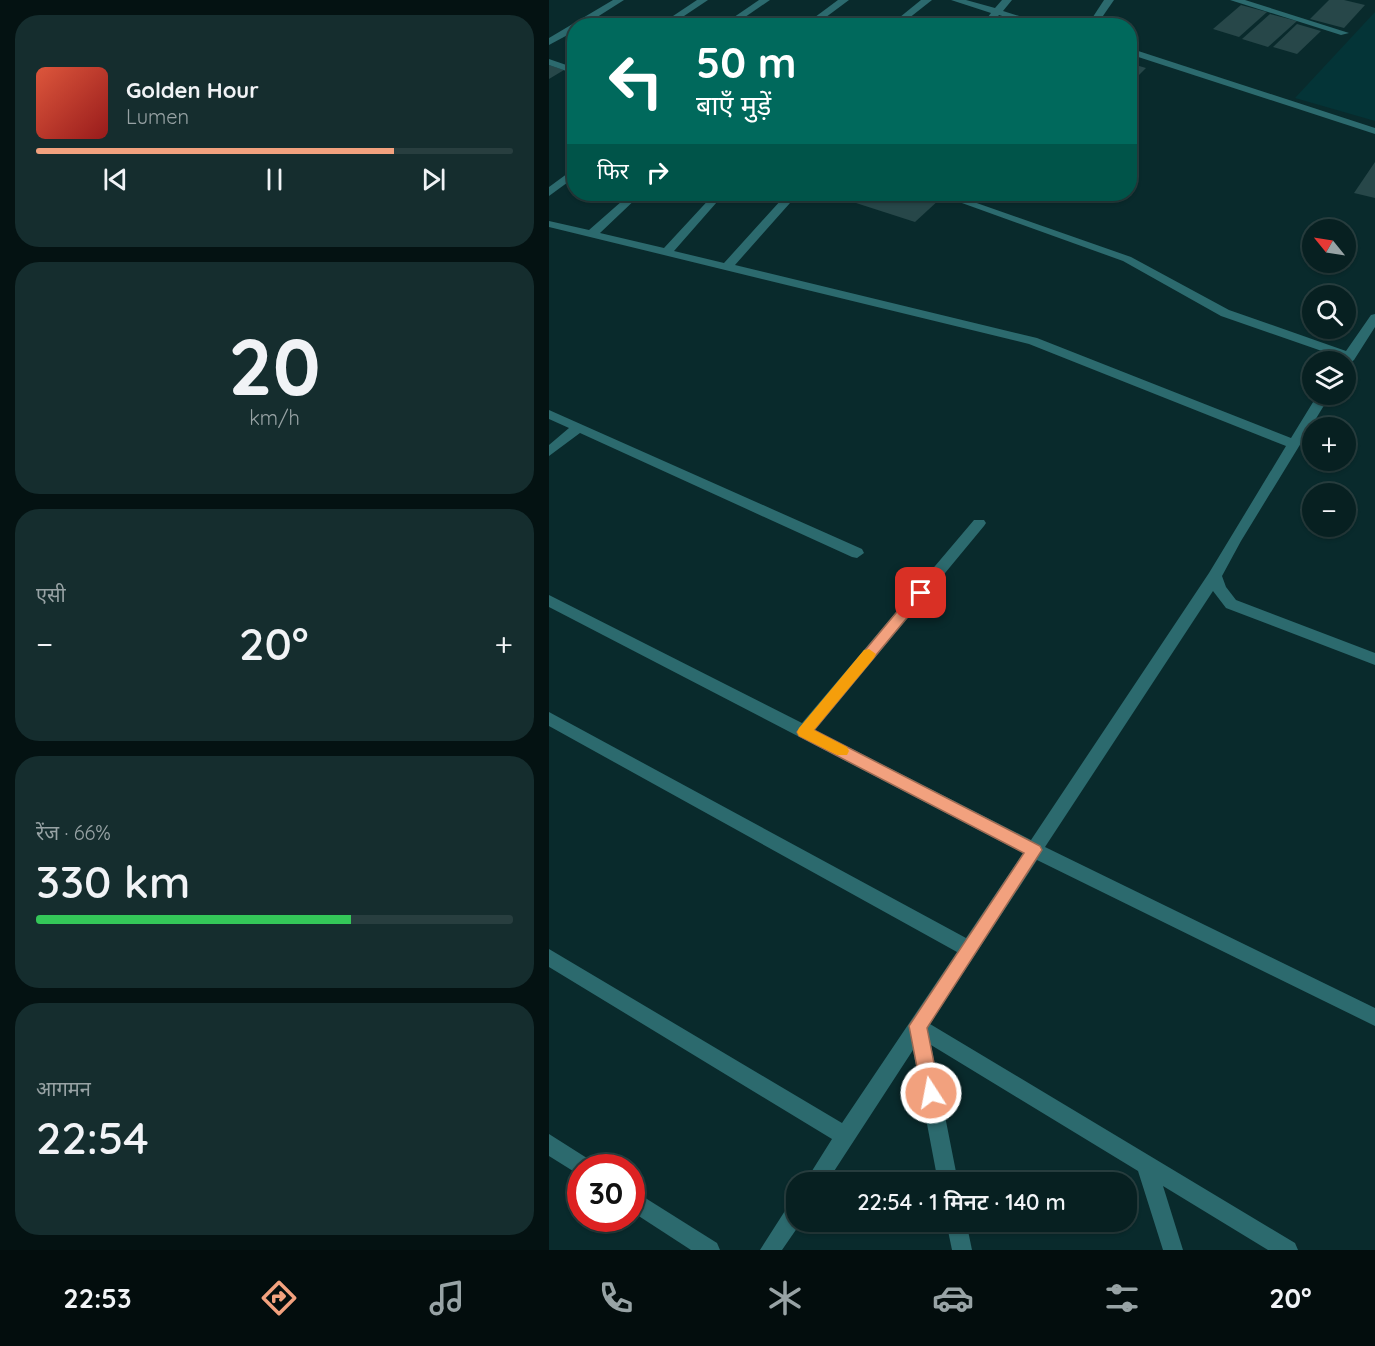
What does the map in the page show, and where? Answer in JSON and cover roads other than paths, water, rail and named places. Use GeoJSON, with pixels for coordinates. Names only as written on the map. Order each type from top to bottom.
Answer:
{"type":"FeatureCollection","features":[{"type":"Feature","properties":{"kind":"street"},"geometry":{"type":"LineString","coordinates":[[589,18],[619,0]]}},
{"type":"Feature","properties":{"kind":"street"},"geometry":{"type":"LineString","coordinates":[[675,18],[703,0]]}},
{"type":"Feature","properties":{"kind":"street"},"geometry":{"type":"LineString","coordinates":[[737,18],[765,0]]}},
{"type":"Feature","properties":{"kind":"street"},"geometry":{"type":"LineString","coordinates":[[818,18],[844,0]]}},
{"type":"Feature","properties":{"kind":"street"},"geometry":{"type":"LineString","coordinates":[[903,18],[927,0]]}},
{"type":"Feature","properties":{"kind":"street"},"geometry":{"type":"LineString","coordinates":[[956,0],[1018,18]]}},
{"type":"Feature","properties":{"kind":"street"},"geometry":{"type":"LineString","coordinates":[[991,18],[1007,0]]}},
{"type":"Feature","properties":{"kind":"street"},"geometry":{"type":"LineString","coordinates":[[1097,18],[1109,0]]}},
{"type":"Feature","properties":{"kind":"street"},"geometry":{"type":"LineString","coordinates":[[1235,0],[1344,33]]}},
{"type":"Feature","properties":{"kind":"street"},"geometry":{"type":"LineString","coordinates":[[549,42],[567,31]]}},
{"type":"Feature","properties":{"kind":"street"},"geometry":{"type":"LineString","coordinates":[[1137,54],[1375,131]]}},
{"type":"Feature","properties":{"kind":"street"},"geometry":{"type":"LineString","coordinates":[[549,62],[567,68]]}},
{"type":"Feature","properties":{"kind":"street"},"geometry":{"type":"LineString","coordinates":[[549,193],[567,178]]}},
{"type":"Feature","properties":{"kind":"street"},"geometry":{"type":"LineString","coordinates":[[592,234],[628,201]]}},
{"type":"Feature","properties":{"kind":"street"},"geometry":{"type":"LineString","coordinates":[[667,252],[714,201]]}},
{"type":"Feature","properties":{"kind":"street"},"geometry":{"type":"LineString","coordinates":[[727,267],[786,201]]}},
{"type":"Feature","properties":{"kind":"street"},"geometry":{"type":"LineString","coordinates":[[975,201],[1127,259],[1225,312],[1325,351]]}},
{"type":"Feature","properties":{"kind":"street"},"geometry":{"type":"LineString","coordinates":[[549,224],[1032,341],[1293,444]]}},
{"type":"Feature","properties":{"kind":"street"},"geometry":{"type":"LineString","coordinates":[[1354,351],[1375,318]]}},
{"type":"Feature","properties":{"kind":"street"},"geometry":{"type":"LineString","coordinates":[[822,1172],[1215,576],[1318,405]]}},
{"type":"Feature","properties":{"kind":"street"},"geometry":{"type":"LineString","coordinates":[[549,414],[857,553]]}},
{"type":"Feature","properties":{"kind":"street"},"geometry":{"type":"LineString","coordinates":[[549,452],[579,427]]}},
{"type":"Feature","properties":{"kind":"street"},"geometry":{"type":"LineString","coordinates":[[804,732],[979,523]]}},
{"type":"Feature","properties":{"kind":"street"},"geometry":{"type":"LineString","coordinates":[[1215,576],[1219,589],[1231,604],[1375,659]]}},
{"type":"Feature","properties":{"kind":"street"},"geometry":{"type":"LineString","coordinates":[[549,600],[1034,850],[1375,1017]]}},
{"type":"Feature","properties":{"kind":"street"},"geometry":{"type":"LineString","coordinates":[[549,718],[969,949]]}},
{"type":"Feature","properties":{"kind":"street"},"geometry":{"type":"LineString","coordinates":[[549,957],[845,1136]]}},
{"type":"Feature","properties":{"kind":"street"},"geometry":{"type":"LineString","coordinates":[[918,1026],[1289,1250]]}},
{"type":"Feature","properties":{"kind":"street"},"geometry":{"type":"LineString","coordinates":[[918,1026],[946,1172]]}},
{"type":"Feature","properties":{"kind":"street"},"geometry":{"type":"LineString","coordinates":[[549,1144],[567,1156]]}},
{"type":"Feature","properties":{"kind":"street"},"geometry":{"type":"LineString","coordinates":[[1145,1162],[1173,1250]]}},
{"type":"Feature","properties":{"kind":"street"},"geometry":{"type":"LineString","coordinates":[[645,1207],[710,1250]]}},
{"type":"Feature","properties":{"kind":"street"},"geometry":{"type":"LineString","coordinates":[[770,1250],[786,1226]]}},
{"type":"Feature","properties":{"kind":"street"},"geometry":{"type":"LineString","coordinates":[[958,1232],[961,1250]]}}]}
